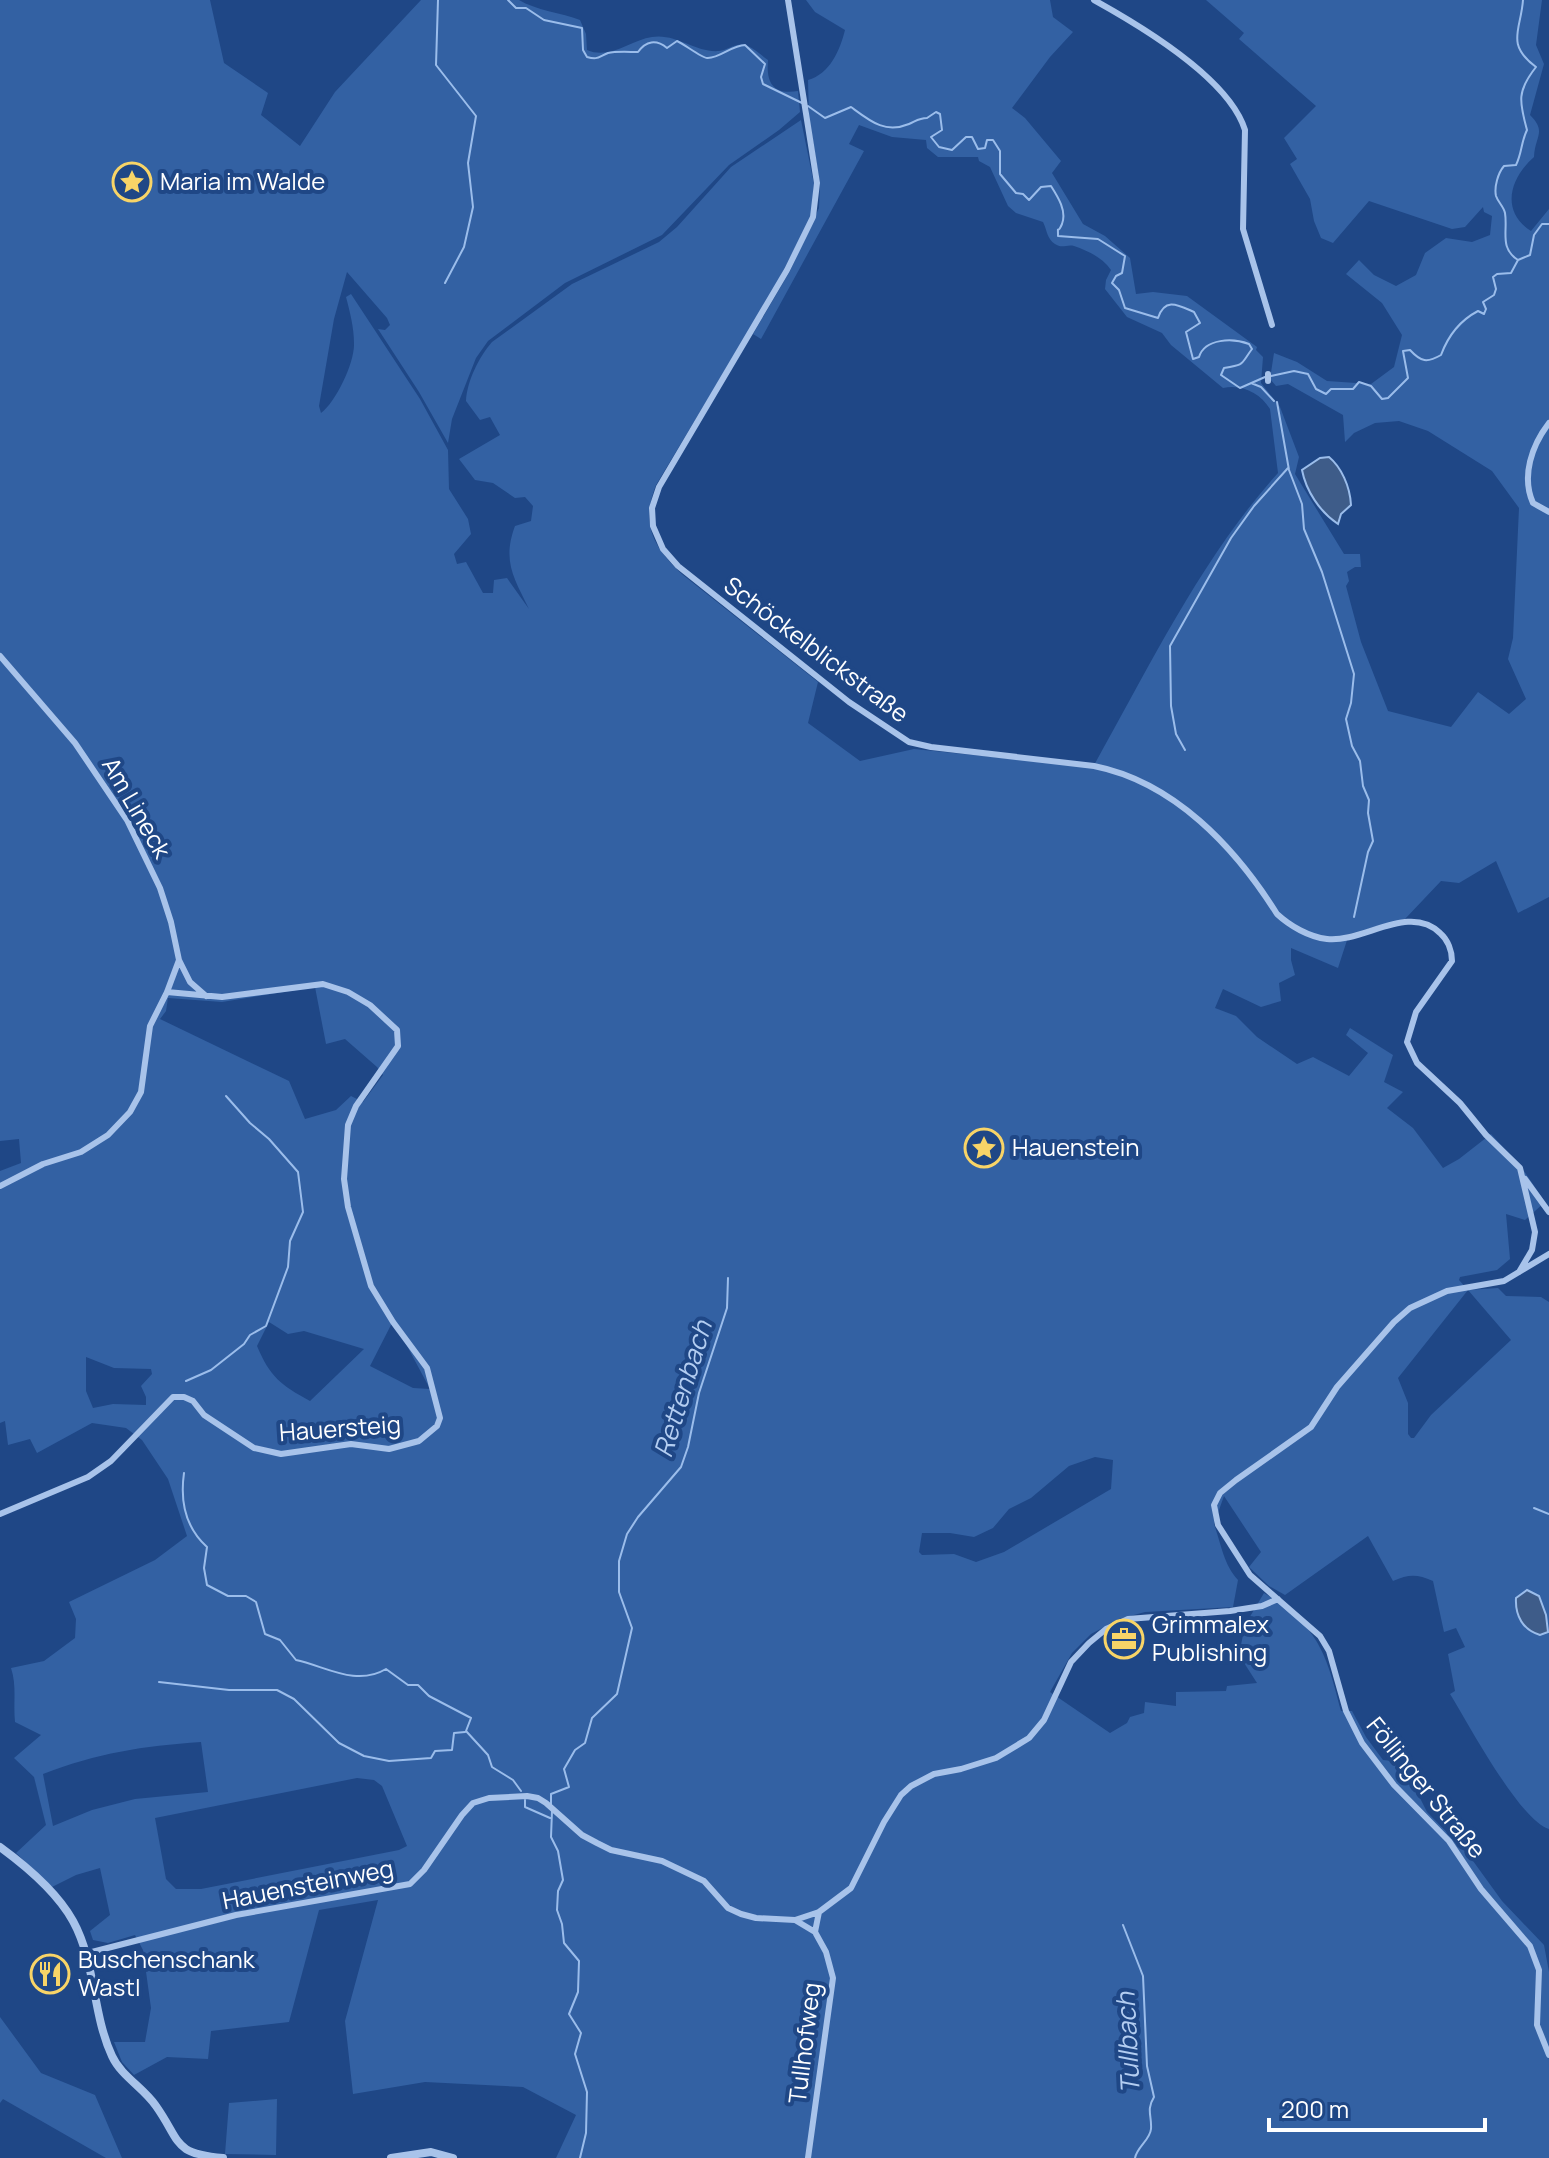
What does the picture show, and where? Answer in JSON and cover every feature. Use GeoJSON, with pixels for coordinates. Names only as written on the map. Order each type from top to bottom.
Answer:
{"type":"FeatureCollection","features":[{"type":"Feature","properties":{"kind":"street","name":"Schöckelblickstraße"},"geometry":{"type":"LineString","coordinates":[[788,0],[817,190],[815,212],[778,287],[656,495],[652,520],[658,541],[666,554],[685,573],[843,698],[909,742],[1094,766],[1133,778],[1175,802],[1208,828],[1238,857],[1285,921],[1298,929],[1327,939],[1353,936],[1410,921],[1427,924],[1446,939],[1452,961],[1413,1018],[1408,1033],[1409,1051],[1417,1063],[1460,1103],[1486,1135],[1515,1162],[1523,1176]]}},
{"type":"Feature","properties":{"kind":"street"},"geometry":{"type":"LineString","coordinates":[[1094,0],[1200,69],[1241,116],[1245,130],[1243,229],[1272,325]]}},
{"type":"Feature","properties":{"kind":"street"},"geometry":{"type":"LineString","coordinates":[[1549,423],[1534,447],[1528,487],[1533,503],[1549,512]]}},
{"type":"Feature","properties":{"kind":"street","name":"Am Lineck"},"geometry":{"type":"LineString","coordinates":[[0,656],[75,743],[127,820],[160,888],[179,960],[190,982],[206,997]]}},
{"type":"Feature","properties":{"kind":"street"},"geometry":{"type":"LineString","coordinates":[[0,1186],[43,1164],[81,1152],[108,1135],[130,1112],[141,1092],[146,1037],[179,960]]}},
{"type":"Feature","properties":{"kind":"street","name":"Hauersteig"},"geometry":{"type":"LineString","coordinates":[[0,1514],[88,1477],[111,1461],[173,1397],[193,1401],[204,1415],[254,1448],[281,1454],[351,1444],[389,1449],[419,1441],[437,1426],[440,1418],[427,1368],[371,1286],[348,1207],[344,1179],[348,1125],[356,1106],[398,1046],[397,1030],[370,1005],[348,992],[323,984],[246,995],[206,997],[167,992]]}},
{"type":"Feature","properties":{"kind":"street"},"geometry":{"type":"LineString","coordinates":[[1523,1176],[1549,1212]]}},
{"type":"Feature","properties":{"kind":"street"},"geometry":{"type":"LineString","coordinates":[[1519,1272],[1532,1250],[1535,1232],[1523,1176]]}},
{"type":"Feature","properties":{"kind":"street"},"geometry":{"type":"LineString","coordinates":[[1519,1272],[1549,1254]]}},
{"type":"Feature","properties":{"kind":"street","name":"Föllinger Straße"},"geometry":{"type":"LineString","coordinates":[[1519,1272],[1496,1283],[1447,1291],[1410,1308],[1337,1387],[1311,1427],[1220,1493],[1214,1505],[1218,1525],[1250,1575],[1320,1636],[1329,1651],[1346,1711],[1370,1754],[1411,1804],[1449,1841],[1481,1889],[1530,1946],[1539,1970],[1537,2025],[1549,2056]]}},
{"type":"Feature","properties":{"kind":"street"},"geometry":{"type":"LineString","coordinates":[[815,1932],[819,1912],[851,1888],[878,1832],[901,1795],[934,1774],[983,1763],[1029,1738],[1044,1720],[1071,1662],[1106,1629],[1128,1619],[1230,1611],[1262,1606],[1278,1599]]}},
{"type":"Feature","properties":{"kind":"street","name":"Hauensteinweg"},"geometry":{"type":"LineString","coordinates":[[88,1953],[236,1915],[410,1884],[424,1870],[467,1808],[489,1798],[538,1798],[582,1835],[611,1850],[649,1857],[704,1881],[728,1908],[741,1914],[795,1920],[819,1912]]}},
{"type":"Feature","properties":{"kind":"street"},"geometry":{"type":"LineString","coordinates":[[0,1847],[61,1904],[72,1919],[88,1953],[91,1978],[113,2059],[157,2107],[181,2148],[223,2158]]}},
{"type":"Feature","properties":{"kind":"street","name":"Hauensteinweg"},"geometry":{"type":"LineString","coordinates":[[795,1920],[815,1932]]}},
{"type":"Feature","properties":{"kind":"street","name":"Tullhofweg"},"geometry":{"type":"LineString","coordinates":[[808,2158],[833,1978],[826,1952],[815,1932]]}},
{"type":"Feature","properties":{"kind":"street"},"geometry":{"type":"LineString","coordinates":[[391,2158],[431,2152],[453,2158]]}},
{"type":"Feature","properties":{"kind":"shaded area"},"geometry":{"type":"Polygon","coordinates":[[[0,0],[210,0],[224,63],[268,93],[261,115],[300,146],[335,92],[421,0],[519,0],[580,20],[586,34],[587,50],[596,52],[612,51],[652,37],[669,38],[711,51],[740,45],[756,51],[768,60],[768,75],[773,86],[782,91],[798,91],[800,112],[729,165],[662,235],[565,283],[488,341],[476,358],[452,419],[448,443],[378,329],[385,330],[390,325],[387,318],[347,272],[334,319],[319,406],[321,413],[338,391],[351,360],[354,337],[346,297],[351,294],[420,399],[448,450],[449,489],[468,519],[471,534],[454,554],[457,564],[466,562],[483,593],[493,593],[494,580],[507,578],[529,609],[512,569],[510,549],[515,526],[531,521],[533,506],[525,497],[515,498],[493,483],[475,480],[459,459],[500,435],[490,417],[480,420],[466,401],[478,362],[492,342],[572,284],[659,242],[677,227],[731,167],[801,120],[814,184],[811,216],[776,285],[656,485],[649,512],[657,545],[683,575],[818,682],[808,723],[860,761],[914,749],[1093,767],[1201,577],[1250,506],[1278,473],[1270,409],[1250,391],[1237,387],[1223,388],[1171,345],[1162,333],[1127,317],[1105,289],[1111,270],[1107,265],[1084,250],[1055,244],[1043,222],[1016,213],[1008,206],[990,167],[979,161],[978,157],[938,157],[927,148],[926,140],[892,137],[859,125],[849,144],[864,151],[761,339],[753,334],[790,271],[819,208],[820,183],[809,118],[808,80],[828,67],[845,30],[815,12],[806,0],[1050,0],[1053,17],[1073,32],[1012,108],[1025,118],[1061,161],[1052,173],[1083,224],[1105,236],[1130,258],[1136,294],[1153,292],[1187,296],[1257,347],[1256,350],[1263,357],[1261,383],[1280,407],[1299,457],[1295,474],[1344,554],[1360,554],[1361,567],[1347,572],[1349,581],[1346,586],[1361,642],[1388,711],[1451,727],[1478,692],[1509,714],[1526,699],[1508,659],[1513,638],[1519,508],[1492,471],[1428,431],[1399,421],[1375,423],[1354,433],[1345,442],[1343,415],[1288,384],[1276,386],[1270,379],[1274,353],[1297,362],[1327,381],[1371,384],[1394,367],[1402,335],[1382,303],[1346,274],[1359,260],[1374,275],[1396,286],[1416,275],[1425,253],[1446,238],[1472,242],[1490,235],[1492,216],[1484,212],[1483,207],[1465,227],[1452,229],[1369,201],[1333,243],[1321,238],[1310,199],[1290,164],[1297,159],[1284,138],[1316,106],[1239,39],[1244,33],[1206,0],[1542,0],[1536,45],[1544,64],[1530,115],[1538,126],[1539,134],[1534,157],[1514,184],[1512,204],[1521,223],[1531,231],[1549,209],[1549,897],[1518,913],[1496,861],[1459,883],[1441,881],[1405,919],[1349,934],[1338,968],[1291,948],[1295,975],[1279,983],[1281,1001],[1261,1007],[1223,989],[1215,1008],[1236,1016],[1257,1037],[1297,1064],[1313,1057],[1349,1076],[1368,1053],[1346,1035],[1350,1028],[1393,1055],[1384,1082],[1403,1092],[1387,1108],[1413,1128],[1443,1168],[1491,1134],[1522,1168],[1545,1202],[1525,1220],[1506,1214],[1510,1259],[1497,1270],[1460,1277],[1459,1280],[1468,1290],[1498,1288],[1506,1296],[1541,1297],[1549,1302],[1549,1829],[1524,1809],[1510,1790],[1450,1694],[1455,1691],[1448,1654],[1465,1647],[1456,1628],[1444,1632],[1433,1581],[1413,1576],[1393,1581],[1368,1536],[1285,1595],[1269,1586],[1249,1567],[1261,1552],[1224,1496],[1214,1524],[1226,1561],[1238,1580],[1233,1607],[1145,1612],[1119,1619],[1091,1634],[1072,1653],[1050,1692],[1110,1733],[1127,1723],[1130,1717],[1144,1713],[1145,1702],[1176,1706],[1176,1692],[1226,1691],[1227,1686],[1257,1683],[1239,1655],[1245,1625],[1264,1593],[1297,1617],[1324,1656],[1341,1711],[1352,1711],[1383,1760],[1402,1762],[1427,1812],[1468,1854],[1502,1901],[1544,1945],[1549,1972],[1549,2158],[556,2158],[576,2115],[523,2087],[425,2082],[353,2094],[345,2021],[378,1900],[319,1910],[289,2022],[211,2031],[208,2059],[167,2057],[134,2075],[122,2062],[114,2042],[145,2042],[151,2008],[143,1950],[135,1935],[108,1943],[93,1940],[90,1931],[110,1915],[100,1868],[52,1887],[16,1853],[46,1825],[34,1777],[14,1758],[41,1735],[15,1722],[11,1668],[44,1661],[75,1638],[76,1619],[69,1602],[155,1560],[187,1536],[168,1479],[142,1440],[126,1428],[92,1423],[37,1453],[30,1439],[8,1445],[5,1421],[0,1423],[0,1171],[21,1163],[19,1139],[0,1141],[0,0]],[[315,987],[222,1002],[168,998],[166,1011],[160,1019],[289,1081],[305,1119],[336,1110],[351,1096],[363,1102],[383,1075],[345,1039],[326,1044],[315,987]],[[1468,1290],[1398,1378],[1408,1403],[1408,1434],[1411,1438],[1431,1415],[1511,1340],[1468,1290]],[[269,1322],[257,1346],[267,1365],[291,1390],[310,1401],[364,1349],[304,1331],[288,1334],[269,1322]],[[392,1323],[370,1366],[413,1388],[430,1389],[392,1323]],[[86,1357],[86,1391],[93,1408],[113,1404],[146,1405],[141,1386],[152,1374],[151,1369],[114,1368],[86,1357]],[[1095,1457],[1069,1466],[1031,1498],[1009,1509],[993,1528],[974,1537],[922,1533],[919,1552],[922,1555],[954,1554],[976,1562],[1004,1552],[1111,1489],[1113,1460],[1095,1457]],[[201,1742],[102,1756],[43,1774],[53,1826],[92,1810],[135,1799],[208,1792],[201,1742]],[[357,1778],[155,1818],[166,1879],[176,1889],[201,1889],[407,1846],[382,1786],[374,1780],[357,1778]]]}},
{"type":"Feature","properties":{"kind":"shaded area"},"geometry":{"type":"Polygon","coordinates":[[[1329,457],[1344,478],[1351,505],[1341,514],[1338,524],[1315,500],[1302,470],[1320,458],[1329,457]]]}},
{"type":"Feature","properties":{"kind":"shaded area"},"geometry":{"type":"Polygon","coordinates":[[[1527,1590],[1539,1596],[1548,1632],[1540,1635],[1534,1633],[1519,1616],[1516,1598],[1527,1590]]]}},
{"type":"Feature","properties":{"kind":"shaded area"},"geometry":{"type":"Polygon","coordinates":[[[0,2017],[41,2073],[95,2095],[122,2158],[106,2158],[3,2099],[0,2103],[0,2017]]]}},
{"type":"Feature","properties":{"kind":"shaded area"},"geometry":{"type":"Polygon","coordinates":[[[277,2099],[276,2155],[225,2154],[229,2103],[277,2099]]]}},
{"type":"Feature","properties":{"kind":"waterway"},"geometry":{"type":"LineString","coordinates":[[438,0],[436,65],[476,116],[468,163],[473,207],[464,247],[445,283]]}},
{"type":"Feature","properties":{"kind":"waterway"},"geometry":{"type":"LineString","coordinates":[[508,0],[516,8],[526,8],[544,20],[582,28],[583,50],[591,58],[611,52],[638,52],[651,42],[667,48],[677,41],[707,58],[745,45],[765,64],[761,77],[763,84],[802,103]]}},
{"type":"Feature","properties":{"kind":"waterway"},"geometry":{"type":"LineString","coordinates":[[1518,260],[1506,245],[1505,213],[1496,196],[1496,188],[1504,166],[1516,165],[1527,130],[1521,97],[1525,83],[1536,67],[1526,59],[1518,44],[1523,0]]}},
{"type":"Feature","properties":{"kind":"waterway"},"geometry":{"type":"LineString","coordinates":[[808,106],[825,118],[851,107],[871,121],[892,128],[927,118],[936,112],[940,114],[942,130],[931,137],[939,147],[952,150],[966,137],[972,137],[978,149],[985,148],[987,140],[993,140],[1000,151],[1000,174],[1016,193],[1023,194],[1029,200],[1041,187],[1051,186],[1063,214],[1058,236],[1098,239],[1125,256],[1122,273],[1112,283],[1119,290],[1125,308],[1158,318],[1164,307],[1173,304],[1194,312],[1200,323],[1186,332],[1193,359],[1213,343],[1228,340],[1243,342],[1252,349],[1242,363],[1224,368],[1221,375],[1240,388],[1265,377]]}},
{"type":"Feature","properties":{"kind":"waterway"},"geometry":{"type":"LineString","coordinates":[[1271,376],[1294,371],[1308,374],[1316,389],[1326,394],[1331,389],[1353,389],[1359,382],[1371,386],[1382,399],[1388,398],[1408,378],[1403,351],[1410,350],[1424,360],[1441,355],[1460,324],[1478,311],[1484,314],[1486,309],[1483,302],[1494,295],[1496,289],[1493,277],[1511,273],[1518,260],[1530,255],[1534,235],[1542,224],[1549,224]]}},
{"type":"Feature","properties":{"kind":"waterway"},"geometry":{"type":"LineString","coordinates":[[1251,383],[1261,387],[1274,401]]}},
{"type":"Feature","properties":{"kind":"waterway"},"geometry":{"type":"LineString","coordinates":[[1277,402],[1289,470],[1302,504],[1304,529],[1322,572],[1354,674],[1346,719],[1369,800],[1373,841],[1354,917]]}},
{"type":"Feature","properties":{"kind":"waterway"},"geometry":{"type":"LineString","coordinates":[[1185,750],[1176,734],[1171,706],[1170,646],[1231,538],[1288,468]]}},
{"type":"Feature","properties":{"kind":"waterway"},"geometry":{"type":"LineString","coordinates":[[186,1381],[211,1370],[244,1344],[250,1335],[266,1326],[288,1267],[290,1241],[303,1212],[298,1172],[226,1096]]}},
{"type":"Feature","properties":{"kind":"waterway","name":"Rettenbach"},"geometry":{"type":"LineString","coordinates":[[551,1805],[551,1794],[569,1787],[564,1769],[575,1750],[585,1743],[592,1718],[617,1694],[632,1628],[619,1592],[619,1561],[627,1534],[638,1517],[681,1467],[699,1393],[727,1308],[728,1278]]}},
{"type":"Feature","properties":{"kind":"waterway"},"geometry":{"type":"LineString","coordinates":[[184,1473],[183,1494],[189,1523],[207,1547],[204,1568],[207,1585],[228,1596],[246,1596],[256,1602],[265,1634],[280,1640],[296,1660],[352,1676],[375,1674],[386,1669],[408,1685],[418,1685],[429,1696],[471,1718],[466,1731],[488,1755],[492,1767],[513,1780],[521,1791]]}},
{"type":"Feature","properties":{"kind":"waterway"},"geometry":{"type":"LineString","coordinates":[[1534,1508],[1549,1514]]}},
{"type":"Feature","properties":{"kind":"waterway"},"geometry":{"type":"LineString","coordinates":[[159,1682],[229,1690],[277,1690],[294,1699],[339,1743],[364,1756],[389,1761],[431,1758],[435,1751],[452,1750],[454,1733],[465,1732]]}},
{"type":"Feature","properties":{"kind":"waterway"},"geometry":{"type":"LineString","coordinates":[[525,1800],[525,1807],[550,1818]]}},
{"type":"Feature","properties":{"kind":"waterway","name":"Rettenbach"},"geometry":{"type":"LineString","coordinates":[[552,1811],[551,1837],[558,1851],[563,1880],[558,1891],[557,1910],[564,1943],[579,1961],[578,1992],[569,2014],[581,2033],[575,2054],[587,2092],[586,2133],[580,2158]]}},
{"type":"Feature","properties":{"kind":"waterway","name":"Tullbach"},"geometry":{"type":"LineString","coordinates":[[1123,1925],[1143,1976],[1147,2066],[1154,2097],[1150,2109],[1150,2133],[1135,2158]]}},
{"type":"Feature","properties":{"kind":"place","name":"Maria im Walde"},"geometry":{"type":"Point","coordinates":[132,182]}},
{"type":"Feature","properties":{"kind":"place","name":"Hauenstein"},"geometry":{"type":"Point","coordinates":[984,1148]}},
{"type":"Feature","properties":{"kind":"place","name":"Grimmalex Publishing"},"geometry":{"type":"Point","coordinates":[1124,1639]}},
{"type":"Feature","properties":{"kind":"place","name":"Buschenschank Wastl"},"geometry":{"type":"Point","coordinates":[50,1974]}}]}
